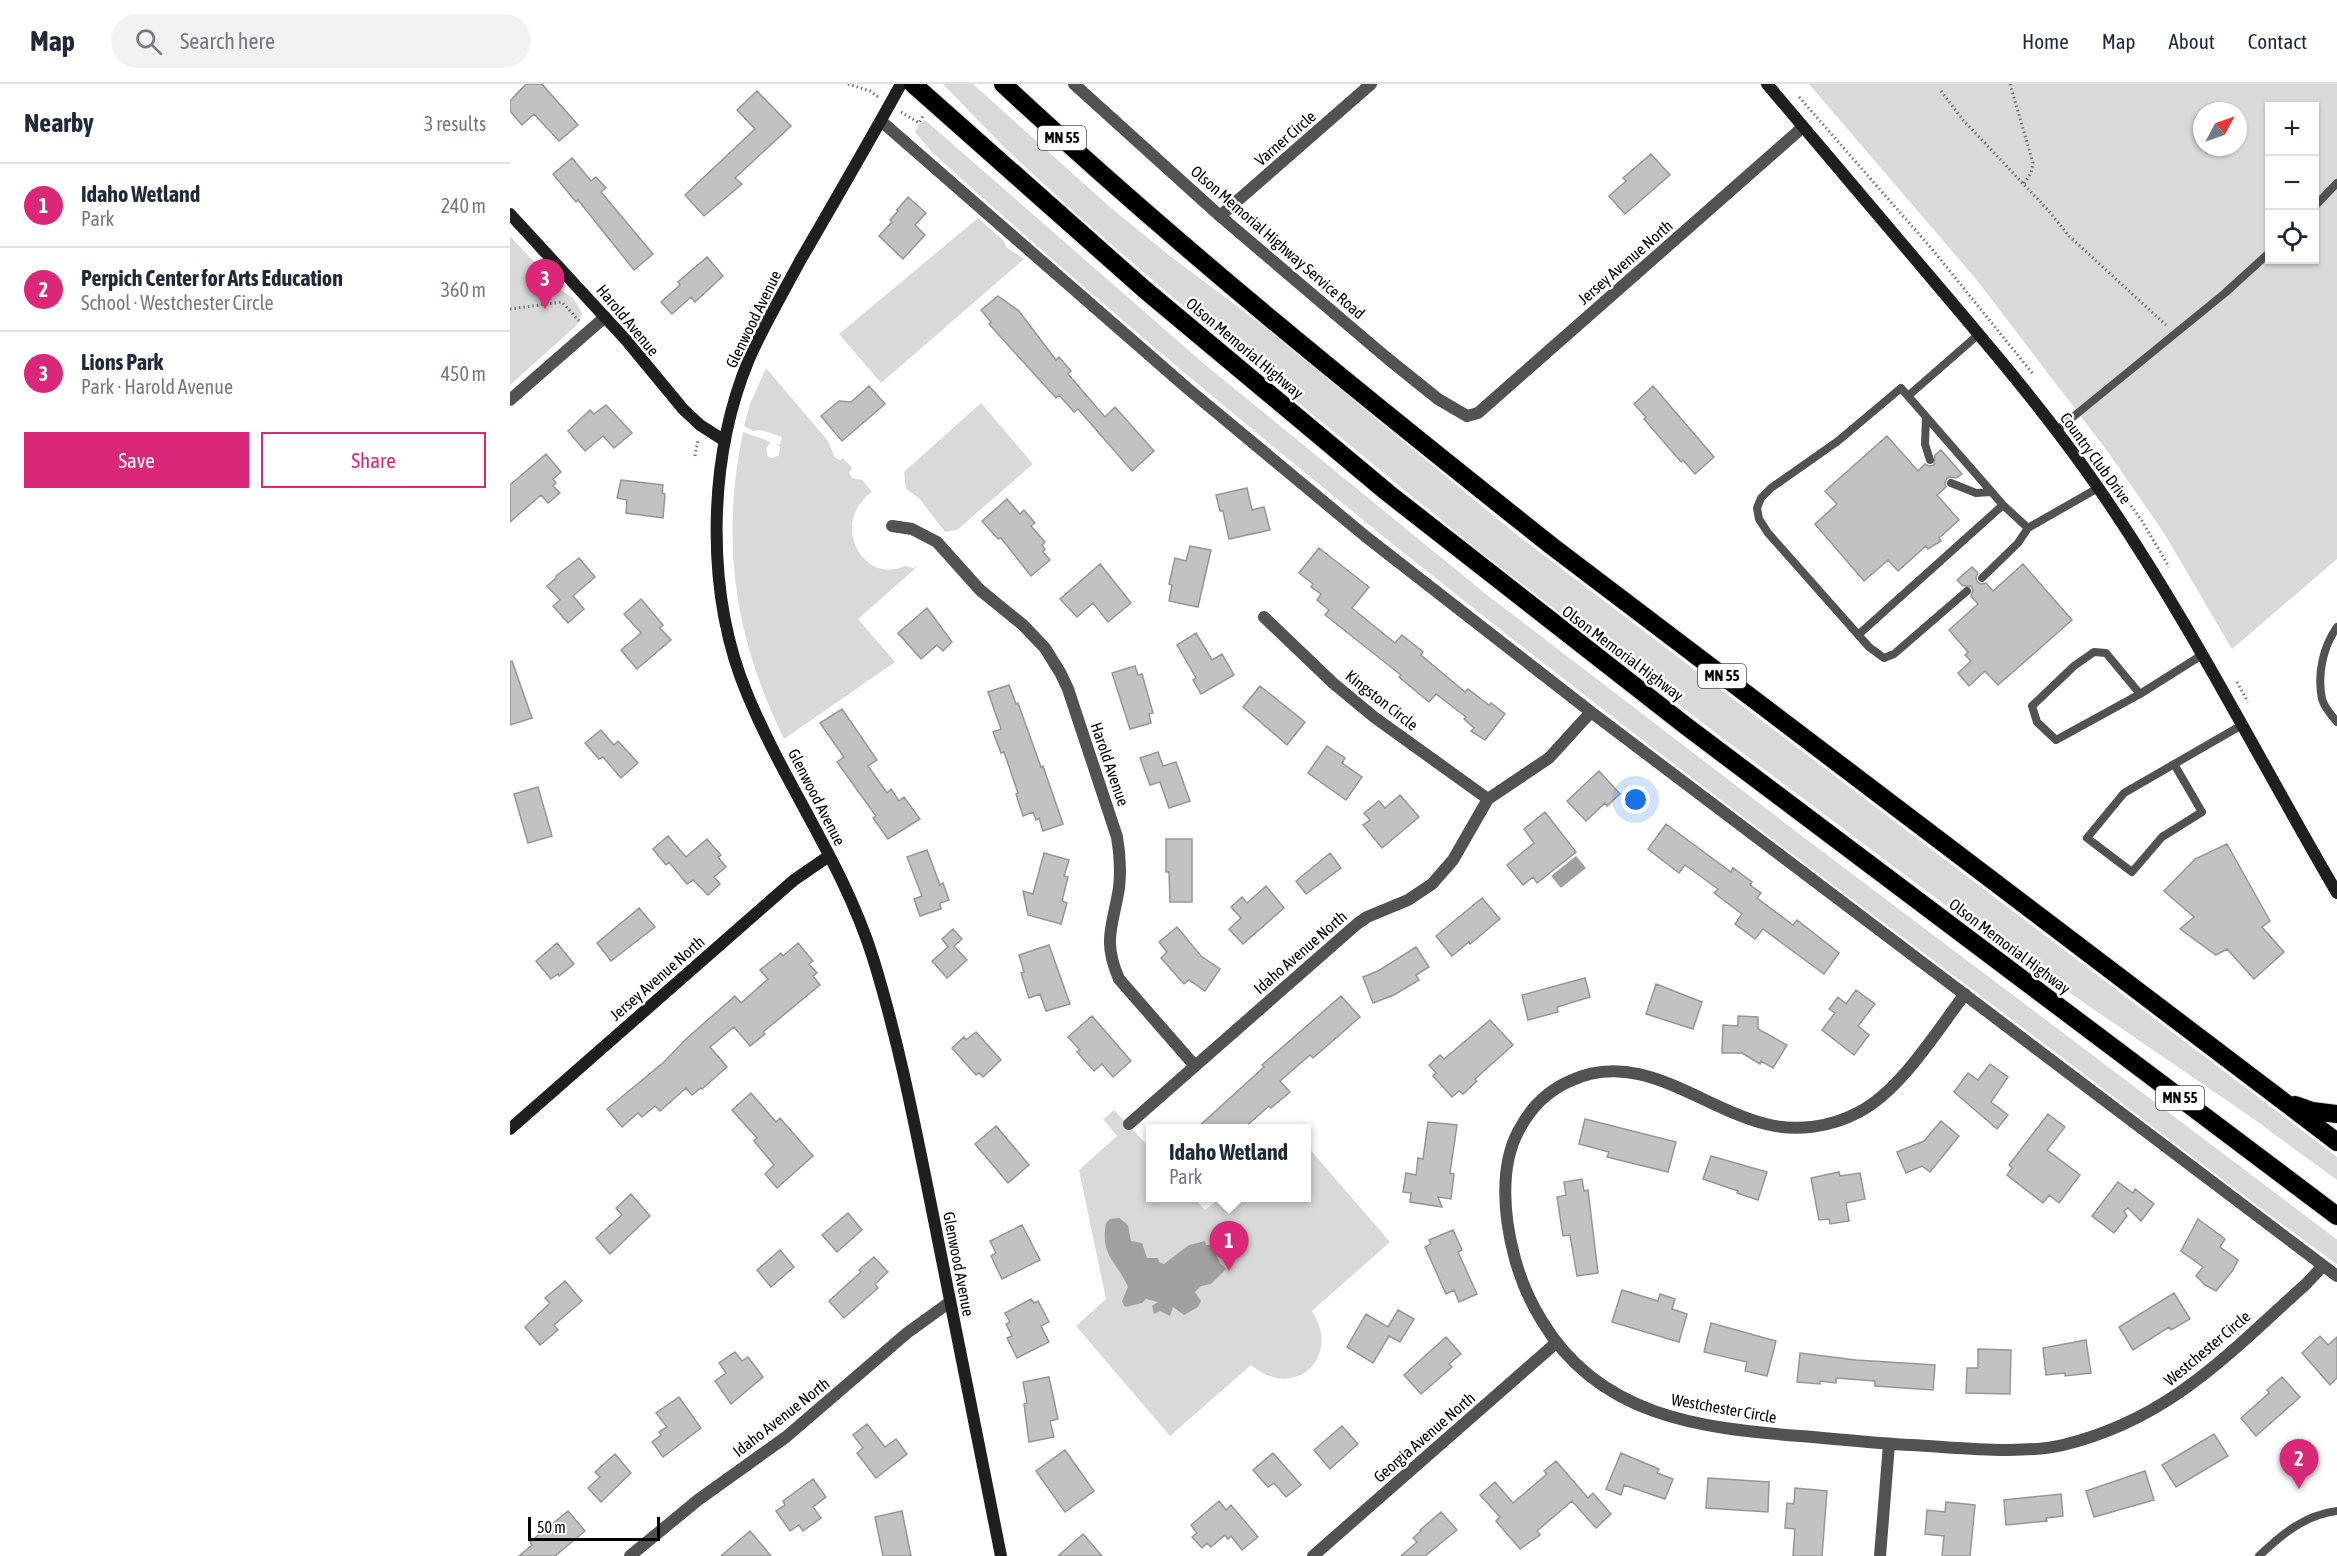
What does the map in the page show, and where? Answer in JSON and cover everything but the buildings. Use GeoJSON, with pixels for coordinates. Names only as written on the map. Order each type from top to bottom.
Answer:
{"type":"FeatureCollection","features":[{"type":"Feature","properties":{"kind":"highway","name":"Olson Memorial Highway"},"geometry":{"type":"LineString","coordinates":[[913,84],[1144,289],[1415,515],[1696,733],[2337,1216]]}},
{"type":"Feature","properties":{"kind":"highway","name":"MN 55"},"geometry":{"type":"LineString","coordinates":[[1003,84],[1180,241],[1392,419],[1482,491],[1609,590],[2337,1142]]}},
{"type":"Feature","properties":{"kind":"highway"},"geometry":{"type":"LineString","coordinates":[[2275,1095],[2302,1107],[2337,1114]]}},
{"type":"Feature","properties":{"kind":"street","name":"Glenwood Avenue"},"geometry":{"type":"LineString","coordinates":[[901,84],[758,340],[733,405],[725,441],[717,515],[717,543],[720,582],[734,654],[759,719],[857,911],[875,963],[914,1125],[1001,1556]]}},
{"type":"Feature","properties":{"kind":"street","name":"Olson Memorial Highway Service Road"},"geometry":{"type":"LineString","coordinates":[[1074,84],[1220,216],[1387,358],[1438,399],[1467,416]]}},
{"type":"Feature","properties":{"kind":"street","name":"Varner Circle"},"geometry":{"type":"LineString","coordinates":[[1220,216],[1371,84]]}},
{"type":"Feature","properties":{"kind":"street","name":"Country Club Drive"},"geometry":{"type":"LineString","coordinates":[[1767,84],[1979,334],[2057,430],[2098,488],[2135,542],[2202,655],[2337,893]]}},
{"type":"Feature","properties":{"kind":"street"},"geometry":{"type":"LineString","coordinates":[[881,121],[1187,388],[1374,543],[1591,712],[2337,1276]]}},
{"type":"Feature","properties":{"kind":"street","name":"Jersey Avenue North"},"geometry":{"type":"LineString","coordinates":[[1467,416],[1478,413],[1484,408],[1803,127]]}},
{"type":"Feature","properties":{"kind":"street","name":"Harold Avenue"},"geometry":{"type":"LineString","coordinates":[[510,214],[605,317],[683,409],[700,425],[725,441]]}},
{"type":"Feature","properties":{"kind":"street"},"geometry":{"type":"LineString","coordinates":[[510,400],[605,317]]}},
{"type":"Feature","properties":{"kind":"street","name":"Harold Avenue"},"geometry":{"type":"LineString","coordinates":[[892,526],[912,529],[937,542],[980,590],[1035,637],[1061,674],[1117,837],[1120,857],[1119,887],[1109,941],[1114,967],[1124,985],[1195,1066]]}},
{"type":"Feature","properties":{"kind":"street","name":"Kingston Circle"},"geometry":{"type":"LineString","coordinates":[[1264,617],[1333,683],[1374,717],[1488,799]]}},
{"type":"Feature","properties":{"kind":"street","name":"Idaho Avenue North"},"geometry":{"type":"LineString","coordinates":[[1129,1124],[1357,924],[1367,917],[1408,900],[1432,884],[1453,860],[1488,799],[1549,758],[1591,712]]}},
{"type":"Feature","properties":{"kind":"street","name":"Jersey Avenue North"},"geometry":{"type":"LineString","coordinates":[[510,1130],[794,880],[829,856]]}},
{"type":"Feature","properties":{"kind":"street","name":"Westchester Circle"},"geometry":{"type":"LineString","coordinates":[[1965,994],[1894,1086],[1864,1109],[1830,1124],[1799,1128],[1768,1125],[1740,1116],[1664,1081],[1627,1071],[1590,1074],[1576,1078],[1550,1092],[1528,1115],[1514,1139],[1507,1171],[1506,1208],[1511,1245],[1522,1284],[1556,1344],[1584,1372],[1612,1392],[1644,1408],[1676,1419],[1767,1434],[1889,1444],[2038,1448],[2058,1446],[2116,1428],[2153,1411],[2190,1387],[2306,1284],[2323,1266]]}},
{"type":"Feature","properties":{"kind":"street","name":"Idaho Avenue North"},"geometry":{"type":"LineString","coordinates":[[630,1556],[698,1500],[786,1437],[907,1333],[950,1302]]}},
{"type":"Feature","properties":{"kind":"street","name":"Georgia Avenue North"},"geometry":{"type":"LineString","coordinates":[[1313,1556],[1556,1344]]}},
{"type":"Feature","properties":{"kind":"street"},"geometry":{"type":"LineString","coordinates":[[1880,1556],[1889,1444]]}},
{"type":"Feature","properties":{"kind":"lane"},"geometry":{"type":"LineString","coordinates":[[2319,202],[2337,183]]}},
{"type":"Feature","properties":{"kind":"lane"},"geometry":{"type":"LineString","coordinates":[[2057,430],[2176,333],[2265,256]]}},
{"type":"Feature","properties":{"kind":"lane"},"geometry":{"type":"LineString","coordinates":[[1908,396],[1979,334]]}},
{"type":"Feature","properties":{"kind":"lane"},"geometry":{"type":"LineString","coordinates":[[1967,591],[1894,654],[1884,658],[1876,654],[1858,635],[1768,533],[1759,519],[1757,508],[1761,498],[1771,488],[1838,441],[1901,388],[1991,492],[2028,528]]}},
{"type":"Feature","properties":{"kind":"lane"},"geometry":{"type":"LineString","coordinates":[[1926,417],[1925,444],[1930,460]]}},
{"type":"Feature","properties":{"kind":"lane"},"geometry":{"type":"LineString","coordinates":[[1951,483],[1976,493],[1991,492]]}},
{"type":"Feature","properties":{"kind":"lane"},"geometry":{"type":"LineString","coordinates":[[1982,578],[2018,543],[2028,528],[2098,488]]}},
{"type":"Feature","properties":{"kind":"lane"},"geometry":{"type":"LineString","coordinates":[[1858,635],[2004,505]]}},
{"type":"Feature","properties":{"kind":"lane"},"geometry":{"type":"LineString","coordinates":[[2337,627],[2327,640],[2320,679],[2322,701],[2337,722]]}},
{"type":"Feature","properties":{"kind":"lane"},"geometry":{"type":"LineString","coordinates":[[2139,694],[2106,653],[2094,652],[2074,666],[2032,706],[2037,722],[2056,740],[2139,694],[2202,655]]}},
{"type":"Feature","properties":{"kind":"lane"},"geometry":{"type":"LineString","coordinates":[[2174,764],[2202,812],[2162,837],[2132,872],[2087,838],[2124,793],[2174,764],[2242,725]]}},
{"type":"Feature","properties":{"kind":"lane"},"geometry":{"type":"LineString","coordinates":[[2259,1556],[2302,1521],[2322,1513],[2337,1511]]}},
{"type":"Feature","properties":{"kind":"path"},"geometry":{"type":"LineString","coordinates":[[848,84],[870,91]]}},
{"type":"Feature","properties":{"kind":"path"},"geometry":{"type":"LineString","coordinates":[[2010,84],[2033,163],[2031,173],[2023,185]]}},
{"type":"Feature","properties":{"kind":"path"},"geometry":{"type":"LineString","coordinates":[[1941,91],[1964,120],[2048,210],[2069,236],[2176,333]]}},
{"type":"Feature","properties":{"kind":"path"},"geometry":{"type":"LineString","coordinates":[[510,309],[562,302]]}},
{"type":"Feature","properties":{"kind":"shaded area"},"geometry":{"type":"Polygon","coordinates":[[[943,84],[973,84],[1111,208],[1170,256],[1262,325],[1517,535],[2337,1157],[2337,1180],[2248,1115],[1988,937],[1479,551],[1233,349],[1076,214],[1000,143],[943,84]]]}},
{"type":"Feature","properties":{"kind":"shaded area"},"geometry":{"type":"Polygon","coordinates":[[[1809,84],[2337,84],[2337,559],[2232,649],[2164,533],[2108,452],[1976,279],[1809,84]]]}},
{"type":"Feature","properties":{"kind":"shaded area"},"geometry":{"type":"Polygon","coordinates":[[[925,120],[1203,363],[1487,595],[1798,833],[2337,1239],[2337,1264],[1811,869],[1554,671],[1301,469],[1176,366],[932,152],[915,132],[919,124],[925,120]]]}},
{"type":"Feature","properties":{"kind":"shaded area"},"geometry":{"type":"Polygon","coordinates":[[[978,218],[1004,241],[1006,247],[1024,259],[881,383],[839,334],[978,218]]]}},
{"type":"Feature","properties":{"kind":"shaded area"},"geometry":{"type":"Polygon","coordinates":[[[510,236],[559,289],[573,298],[582,313],[577,325],[510,385],[510,236]]]}},
{"type":"Feature","properties":{"kind":"shaded area"},"geometry":{"type":"Polygon","coordinates":[[[766,368],[828,441],[835,458],[840,460],[843,458],[852,468],[849,473],[852,478],[862,480],[872,492],[859,505],[853,519],[852,534],[856,547],[864,559],[876,567],[889,570],[918,566],[858,619],[895,662],[784,739],[767,701],[743,627],[736,589],[733,551],[736,473],[743,432],[771,442],[766,448],[768,457],[773,458],[779,455],[780,447],[776,443],[780,445],[782,437],[761,430],[753,431],[744,426],[750,404],[766,368]]]}},
{"type":"Feature","properties":{"kind":"shaded area"},"geometry":{"type":"Polygon","coordinates":[[[981,403],[1033,464],[957,530],[945,532],[919,498],[906,489],[904,472],[981,403]]]}},
{"type":"Feature","properties":{"kind":"shaded area"},"geometry":{"type":"Polygon","coordinates":[[[1576,856],[1586,868],[1561,888],[1551,876],[1576,856]]]}},
{"type":"Feature","properties":{"kind":"shaded area"},"geometry":{"type":"Polygon","coordinates":[[[1114,1110],[1146,1144],[1146,1202],[1198,1202],[1205,1210],[1215,1202],[1311,1202],[1311,1151],[1390,1242],[1312,1311],[1320,1328],[1321,1344],[1317,1358],[1309,1369],[1298,1376],[1283,1379],[1267,1375],[1251,1365],[1170,1436],[1076,1326],[1106,1299],[1079,1170],[1117,1136],[1103,1119],[1114,1110]]]}},
{"type":"Feature","properties":{"kind":"shaded area"},"geometry":{"type":"Polygon","coordinates":[[[1119,1218],[1128,1225],[1131,1241],[1142,1243],[1147,1258],[1158,1258],[1159,1262],[1164,1264],[1189,1245],[1205,1241],[1206,1245],[1211,1245],[1220,1263],[1226,1269],[1211,1284],[1201,1286],[1195,1292],[1201,1301],[1198,1307],[1184,1315],[1173,1307],[1170,1316],[1160,1311],[1154,1314],[1152,1306],[1158,1302],[1146,1299],[1142,1303],[1125,1307],[1122,1301],[1128,1287],[1110,1257],[1105,1243],[1106,1223],[1110,1219],[1119,1218]]]}},
{"type":"Feature","properties":{"kind":"place","name":"Lions Park"},"geometry":{"type":"Point","coordinates":[545,309]}},
{"type":"Feature","properties":{"kind":"place","name":"Idaho Wetland"},"geometry":{"type":"Point","coordinates":[1229,1271]}},
{"type":"Feature","properties":{"kind":"place","name":"Perpich Center for Arts Education"},"geometry":{"type":"Point","coordinates":[2299,1489]}}]}
